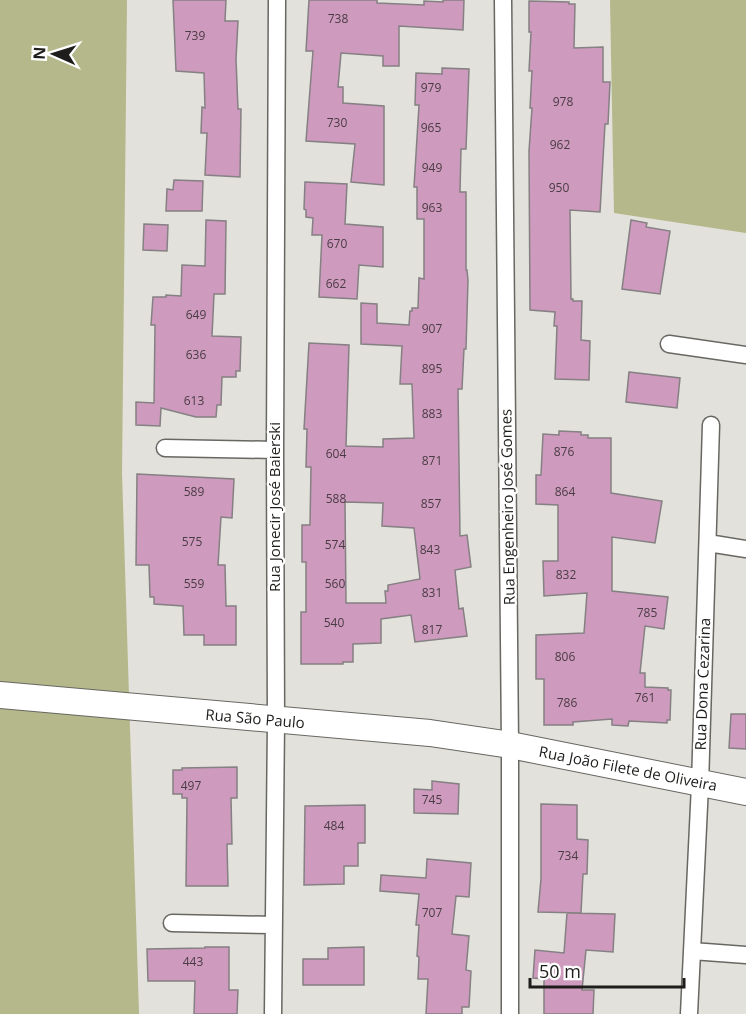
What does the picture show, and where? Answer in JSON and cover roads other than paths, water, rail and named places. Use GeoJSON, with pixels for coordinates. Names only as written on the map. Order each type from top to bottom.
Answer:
{"type":"FeatureCollection","features":[{"type":"Feature","properties":{"kind":"main road","name":"Rua São Paulo"},"geometry":{"type":"LineString","coordinates":[[0,695],[430,733],[510,745]]}},
{"type":"Feature","properties":{"kind":"main road","name":"Rua João Filete de Oliveira"},"geometry":{"type":"LineString","coordinates":[[510,745],[700,785],[746,792]]}},
{"type":"Feature","properties":{"kind":"street","name":"Rua Jonecir José Baierski"},"geometry":{"type":"LineString","coordinates":[[273,1014],[276,721],[277,0]]}},
{"type":"Feature","properties":{"kind":"street","name":"Rua Engenheiro José Gomes"},"geometry":{"type":"LineString","coordinates":[[503,0],[510,745],[510,1014]]}},
{"type":"Feature","properties":{"kind":"street"},"geometry":{"type":"LineString","coordinates":[[669,344],[746,355]]}},
{"type":"Feature","properties":{"kind":"street","name":"Rua Dona Cezarina"},"geometry":{"type":"LineString","coordinates":[[689,1014],[700,785],[711,425]]}},
{"type":"Feature","properties":{"kind":"street"},"geometry":{"type":"LineString","coordinates":[[165,448],[275,450]]}},
{"type":"Feature","properties":{"kind":"street"},"geometry":{"type":"LineString","coordinates":[[708,543],[746,549]]}},
{"type":"Feature","properties":{"kind":"street"},"geometry":{"type":"LineString","coordinates":[[172,923],[273,925]]}},
{"type":"Feature","properties":{"kind":"street"},"geometry":{"type":"LineString","coordinates":[[692,951],[746,955]]}}]}
